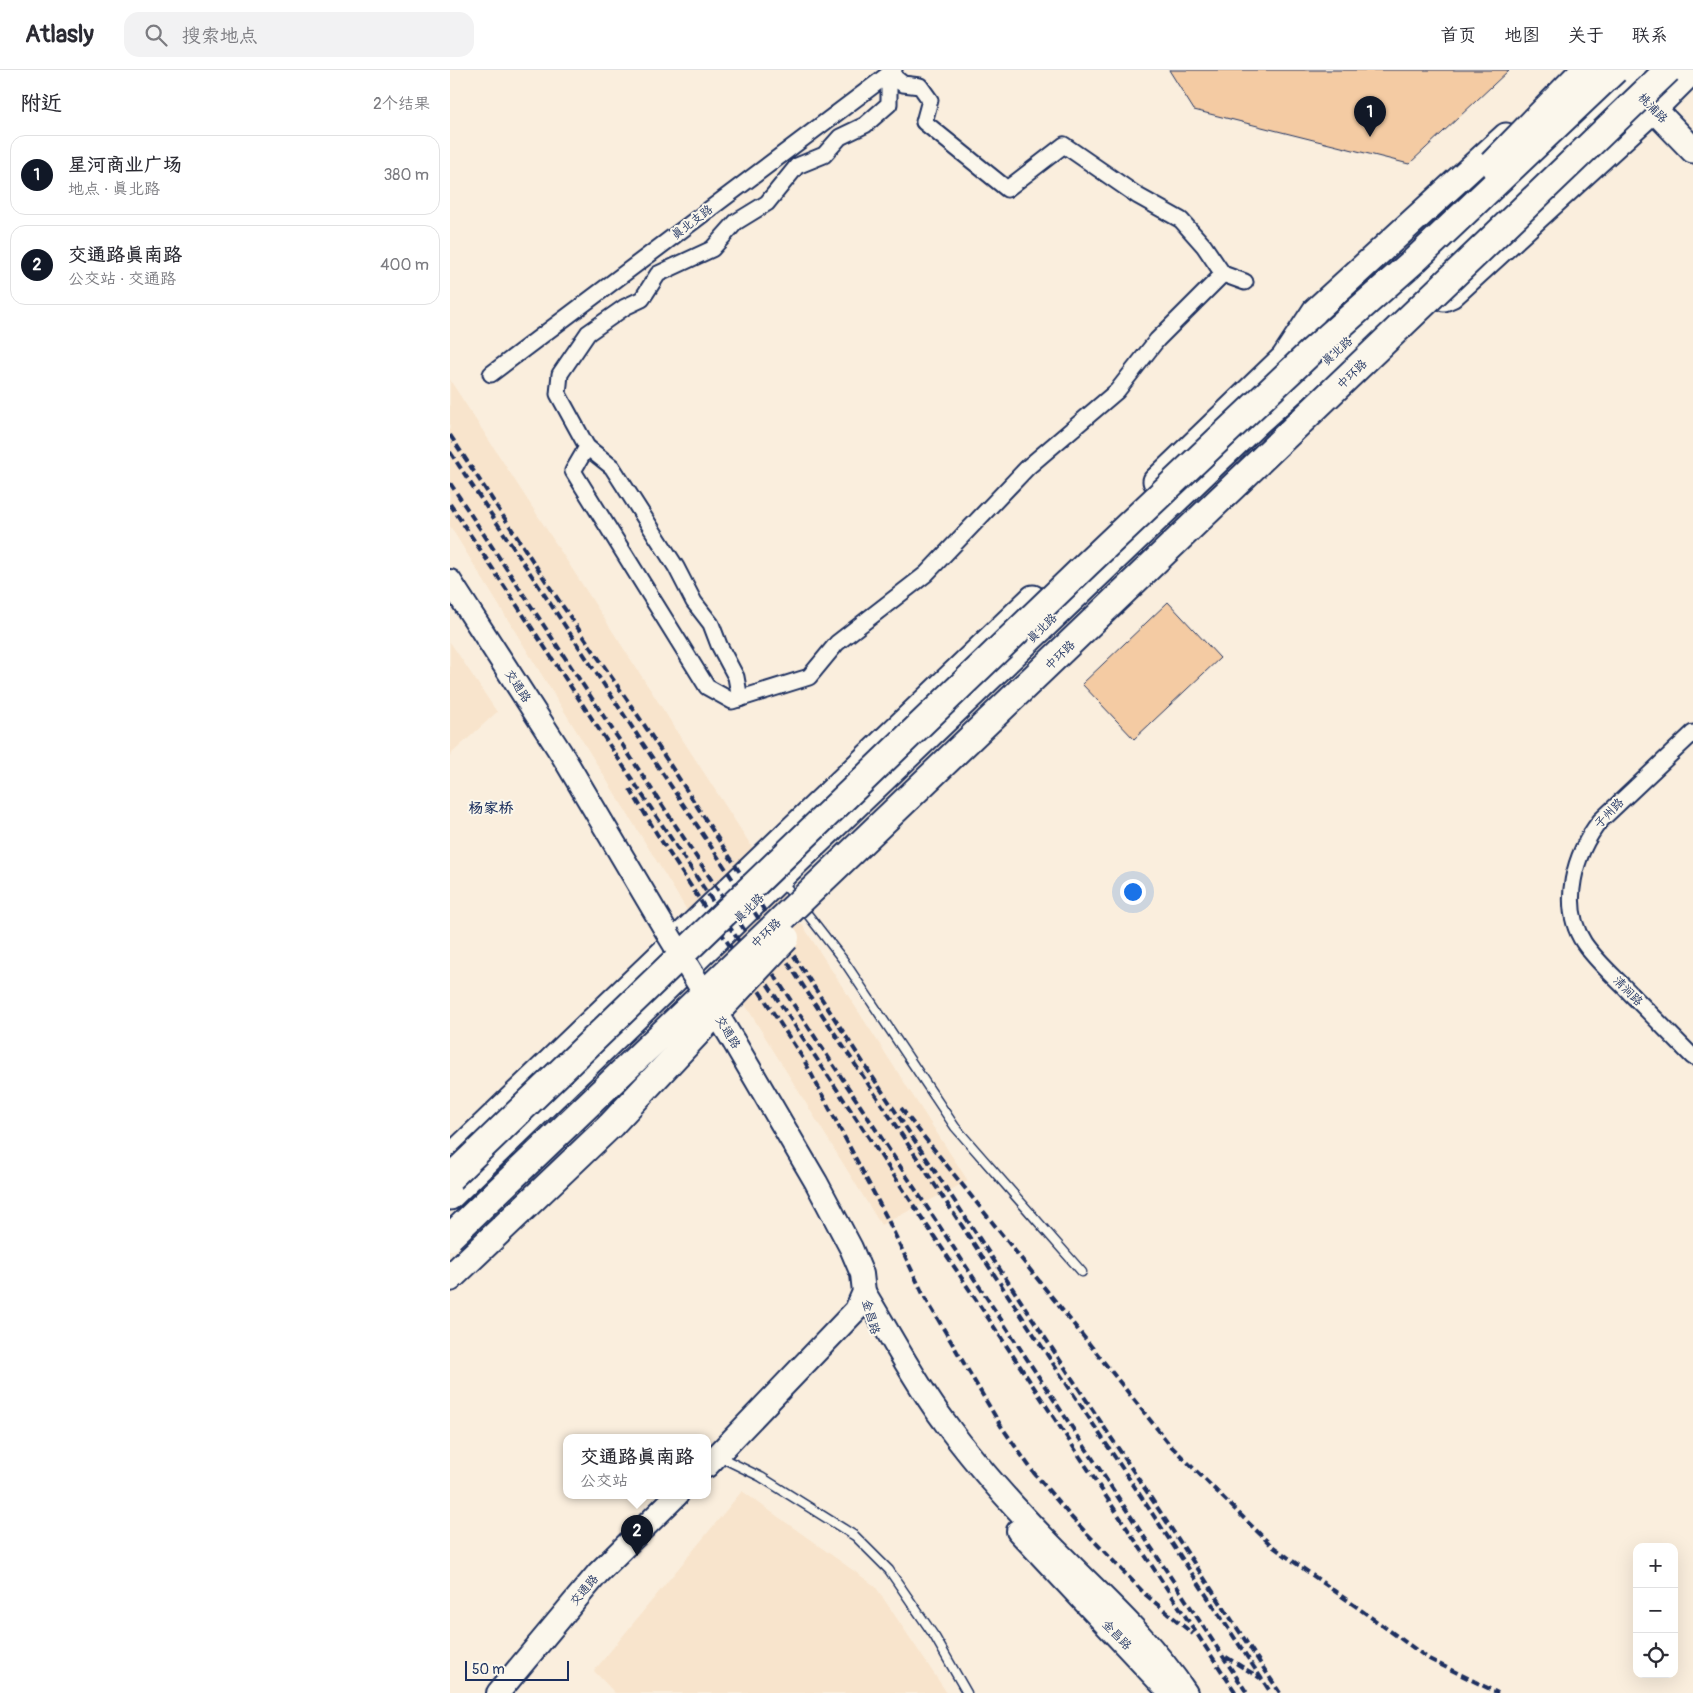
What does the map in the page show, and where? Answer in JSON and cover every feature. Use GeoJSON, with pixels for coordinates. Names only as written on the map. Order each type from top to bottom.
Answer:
{"type":"FeatureCollection","features":[{"type":"Feature","properties":{"kind":"highway"},"geometry":{"type":"LineString","coordinates":[[1313,350],[1584,70]]}},
{"type":"Feature","properties":{"kind":"highway"},"geometry":{"type":"LineString","coordinates":[[450,1178],[1072,578],[1313,350],[1416,259],[1640,73]]}},
{"type":"Feature","properties":{"kind":"highway","name":"中环路"},"geometry":{"type":"LineString","coordinates":[[450,1237],[881,822],[1000,712],[1640,73]]}},
{"type":"Feature","properties":{"kind":"highway"},"geometry":{"type":"LineString","coordinates":[[450,1278],[611,1125],[734,990],[889,832],[1000,712]]}},
{"type":"Feature","properties":{"kind":"main road"},"geometry":{"type":"LineString","coordinates":[[1284,358],[1315,311],[1497,144],[1584,70]]}},
{"type":"Feature","properties":{"kind":"main road"},"geometry":{"type":"LineString","coordinates":[[450,1158],[1284,358],[1600,70]]}},
{"type":"Feature","properties":{"kind":"main road","name":"桃浦路"},"geometry":{"type":"LineString","coordinates":[[1609,70],[1640,73],[1693,150]]}},
{"type":"Feature","properties":{"kind":"main road"},"geometry":{"type":"LineString","coordinates":[[1358,332],[1451,295],[1660,103],[1692,70]]}},
{"type":"Feature","properties":{"kind":"main road","name":"真北路"},"geometry":{"type":"LineString","coordinates":[[450,1197],[1258,422],[1640,73]]}},
{"type":"Feature","properties":{"kind":"main road","name":"桃浦路"},"geometry":{"type":"LineString","coordinates":[[1660,103],[1693,125]]}},
{"type":"Feature","properties":{"kind":"main road","name":"交通路"},"geometry":{"type":"LineString","coordinates":[[450,581],[561,753],[816,1182],[851,1248],[862,1274],[864,1292]]}},
{"type":"Feature","properties":{"kind":"main road"},"geometry":{"type":"LineString","coordinates":[[712,1461],[856,1310],[864,1292]]}},
{"type":"Feature","properties":{"kind":"main road","name":"金昌路"},"geometry":{"type":"LineString","coordinates":[[864,1292],[878,1342],[931,1426],[968,1476],[1062,1580],[1170,1693]]}},
{"type":"Feature","properties":{"kind":"main road","name":"金昌路"},"geometry":{"type":"LineString","coordinates":[[864,1292],[943,1420],[971,1456],[1027,1520],[1132,1626],[1169,1667],[1186,1693]]}},
{"type":"Feature","properties":{"kind":"main road","name":"交通路"},"geometry":{"type":"LineString","coordinates":[[498,1693],[598,1573],[673,1499]]}},
{"type":"Feature","properties":{"kind":"street"},"geometry":{"type":"LineString","coordinates":[[892,72],[903,84],[920,86],[930,100],[924,122],[1007,189],[1064,145],[1138,196],[1181,220],[1204,246],[1222,274],[1245,282]]}},
{"type":"Feature","properties":{"kind":"street"},"geometry":{"type":"LineString","coordinates":[[740,699],[736,678],[719,646],[711,624],[694,602],[676,568],[612,467],[587,447],[558,394],[560,374],[588,333],[625,307],[642,299],[658,274],[712,249],[736,222],[767,203],[797,166],[824,155],[840,137],[865,125],[889,104],[892,72]]}},
{"type":"Feature","properties":{"kind":"street","name":"真北支路"},"geometry":{"type":"LineString","coordinates":[[491,374],[892,72]]}},
{"type":"Feature","properties":{"kind":"street"},"geometry":{"type":"LineString","coordinates":[[587,447],[573,471],[707,687],[732,701],[740,699],[809,677],[837,643],[926,574],[1028,467],[1117,391],[1157,340],[1222,274]]}},
{"type":"Feature","properties":{"kind":"street","name":"子州路"},"geometry":{"type":"LineString","coordinates":[[1574,918],[1572,884],[1578,858],[1588,837],[1600,821],[1693,733]]}},
{"type":"Feature","properties":{"kind":"street","name":"清涧路"},"geometry":{"type":"LineString","coordinates":[[1574,918],[1583,941],[1598,961],[1693,1057]]}},
{"type":"Feature","properties":{"kind":"lane"},"geometry":{"type":"LineString","coordinates":[[780,879],[844,961],[955,1127],[1082,1272]]}},
{"type":"Feature","properties":{"kind":"lane"},"geometry":{"type":"LineString","coordinates":[[712,1461],[761,1477],[855,1536],[889,1570],[935,1638],[967,1693]]}},
{"type":"Feature","properties":{"kind":"shaded area"},"geometry":{"type":"Polygon","coordinates":[[[450,380],[968,1181],[881,1225],[450,526],[450,380]]]}},
{"type":"Feature","properties":{"kind":"shaded area"},"geometry":{"type":"Polygon","coordinates":[[[450,642],[497,712],[450,755],[450,642]]]}},
{"type":"Feature","properties":{"kind":"shaded area"},"geometry":{"type":"Polygon","coordinates":[[[742,1491],[875,1586],[947,1693],[615,1693],[594,1671],[742,1491]]]}},
{"type":"Feature","properties":{"kind":"building"},"geometry":{"type":"Polygon","coordinates":[[[1169,70],[1509,70],[1409,164],[1194,110],[1169,70]]]}},
{"type":"Feature","properties":{"kind":"building"},"geometry":{"type":"Polygon","coordinates":[[[1168,602],[1220,658],[1134,739],[1082,684],[1168,602]]]}},
{"type":"Feature","properties":{"kind":"railway"},"geometry":{"type":"LineString","coordinates":[[450,435],[551,589],[643,723],[864,1064],[1280,1693]]}},
{"type":"Feature","properties":{"kind":"railway"},"geometry":{"type":"LineString","coordinates":[[450,452],[1271,1693]]}},
{"type":"Feature","properties":{"kind":"railway"},"geometry":{"type":"LineString","coordinates":[[450,483],[1247,1693]]}},
{"type":"Feature","properties":{"kind":"railway"},"geometry":{"type":"LineString","coordinates":[[450,504],[1236,1693]]}},
{"type":"Feature","properties":{"kind":"railway"},"geometry":{"type":"LineString","coordinates":[[630,789],[657,834],[804,1060],[888,1220],[923,1294],[1001,1426],[1034,1473],[1072,1518],[1146,1595],[1193,1634]]}},
{"type":"Feature","properties":{"kind":"railway"},"geometry":{"type":"LineString","coordinates":[[901,1108],[1170,1445],[1272,1546],[1429,1659],[1498,1693]]}},
{"type":"Feature","properties":{"kind":"railway"},"geometry":{"type":"LineString","coordinates":[[1226,1657],[1260,1678]]}},
{"type":"Feature","properties":{"kind":"place","name":"星河商业广场"},"geometry":{"type":"Point","coordinates":[1370,137]}},
{"type":"Feature","properties":{"kind":"place","name":"交通路真南路"},"geometry":{"type":"Point","coordinates":[637,1556]}},
{"type":"Feature","properties":{"kind":"district","name":"杨家桥"},"geometry":{"type":"Point","coordinates":[491,808]}}]}
